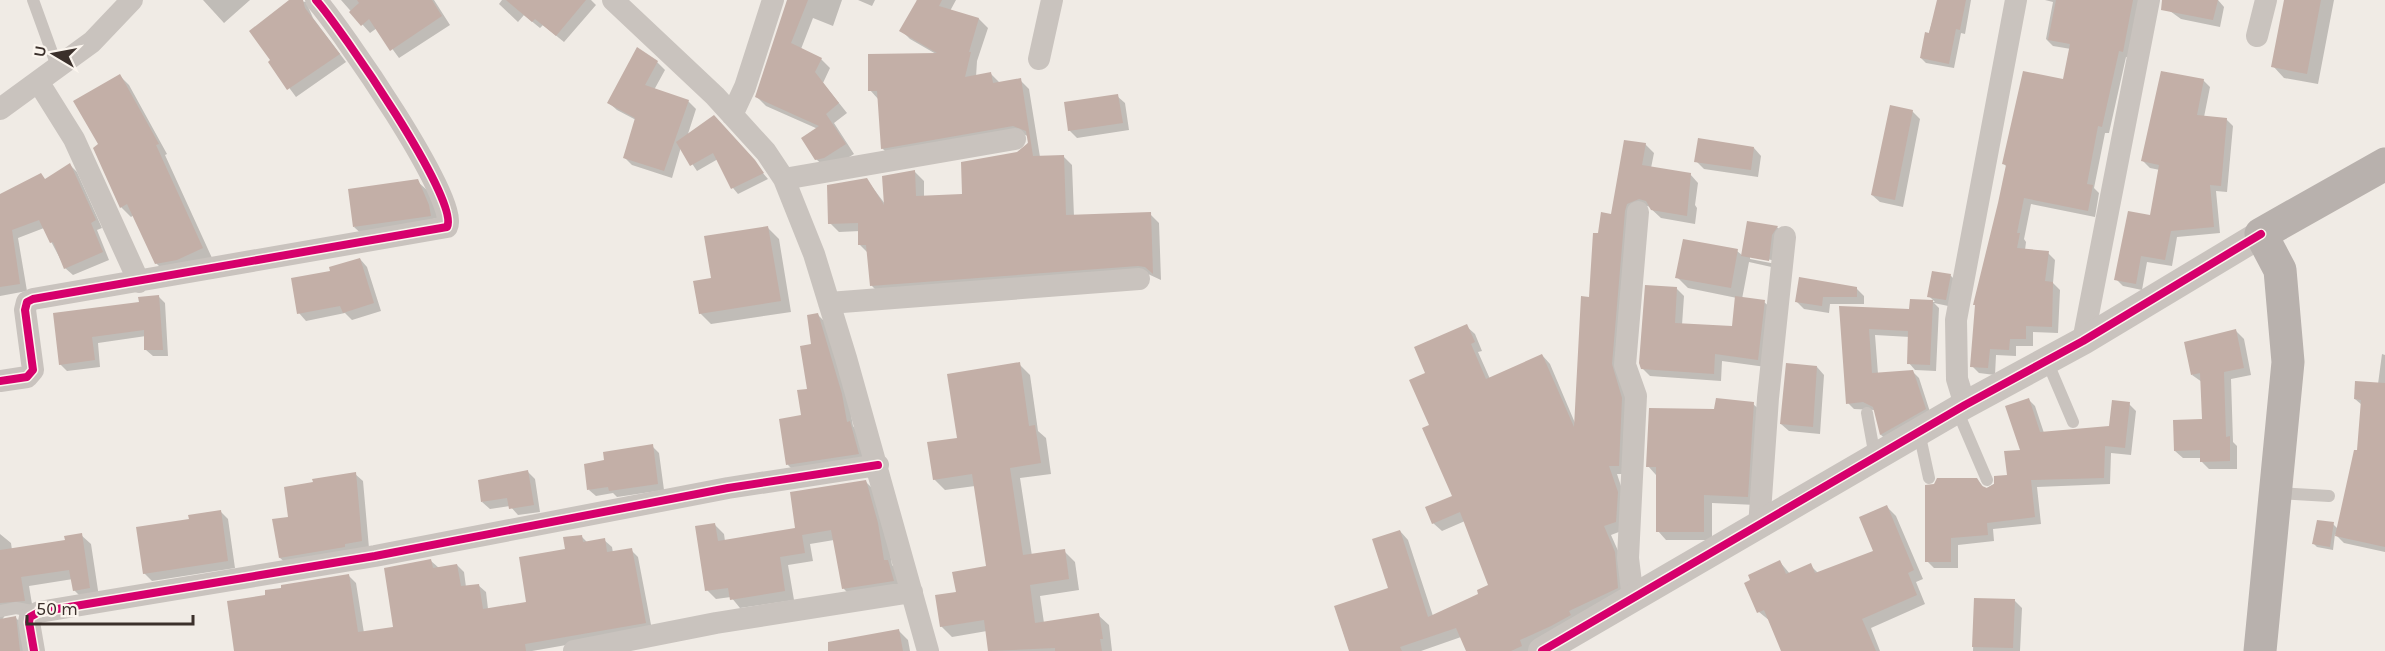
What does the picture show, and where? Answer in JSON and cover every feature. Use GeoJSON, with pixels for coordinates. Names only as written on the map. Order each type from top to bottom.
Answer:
{"type":"FeatureCollection","features":[{"type":"Feature","properties":{"kind":"main road"},"geometry":{"type":"LineString","coordinates":[[2260,651],[2288,362],[2280,270],[2261,234],[2385,164]]}},
{"type":"Feature","properties":{"kind":"street"},"geometry":{"type":"LineString","coordinates":[[0,381],[27,377],[33,370],[25,313],[27,302],[447,227],[448,213],[412,142],[362,62],[316,0]]}},
{"type":"Feature","properties":{"kind":"street"},"geometry":{"type":"LineString","coordinates":[[612,0],[665,47],[732,115],[766,152],[784,179],[814,254],[829,303],[878,465],[928,651]]}},
{"type":"Feature","properties":{"kind":"street"},"geometry":{"type":"LineString","coordinates":[[732,115],[745,87],[773,0]]}},
{"type":"Feature","properties":{"kind":"street"},"geometry":{"type":"LineString","coordinates":[[1039,58],[1052,0]]}},
{"type":"Feature","properties":{"kind":"street"},"geometry":{"type":"LineString","coordinates":[[1961,407],[1957,379],[1956,320],[2016,0]]}},
{"type":"Feature","properties":{"kind":"street"},"geometry":{"type":"LineString","coordinates":[[2083,341],[2149,0]]}},
{"type":"Feature","properties":{"kind":"street"},"geometry":{"type":"LineString","coordinates":[[2257,36],[2266,0]]}},
{"type":"Feature","properties":{"kind":"street"},"geometry":{"type":"LineString","coordinates":[[0,109],[39,83],[92,42],[120,5]]}},
{"type":"Feature","properties":{"kind":"street"},"geometry":{"type":"LineString","coordinates":[[39,83],[74,139],[139,282]]}},
{"type":"Feature","properties":{"kind":"street"},"geometry":{"type":"LineString","coordinates":[[784,179],[1016,139]]}},
{"type":"Feature","properties":{"kind":"street"},"geometry":{"type":"LineString","coordinates":[[1633,599],[1628,558],[1636,396],[1625,365],[1638,212]]}},
{"type":"Feature","properties":{"kind":"street"},"geometry":{"type":"LineString","coordinates":[[1542,651],[1759,527],[1961,407],[2083,341],[2261,234]]}},
{"type":"Feature","properties":{"kind":"street"},"geometry":{"type":"LineString","coordinates":[[1759,527],[1770,376],[1785,237]]}},
{"type":"Feature","properties":{"kind":"street"},"geometry":{"type":"LineString","coordinates":[[829,303],[1139,279]]}},
{"type":"Feature","properties":{"kind":"street"},"geometry":{"type":"LineString","coordinates":[[34,651],[29,622],[30,617],[39,612],[375,556],[728,488],[878,465]]}},
{"type":"Feature","properties":{"kind":"street"},"geometry":{"type":"LineString","coordinates":[[574,651],[716,623],[912,592]]}},
{"type":"Feature","properties":{"kind":"lane"},"geometry":{"type":"LineString","coordinates":[[33,0],[57,69]]}},
{"type":"Feature","properties":{"kind":"lane"},"geometry":{"type":"LineString","coordinates":[[2047,361],[2073,422]]}},
{"type":"Feature","properties":{"kind":"lane"},"geometry":{"type":"LineString","coordinates":[[1961,407],[1987,480]]}},
{"type":"Feature","properties":{"kind":"lane"},"geometry":{"type":"LineString","coordinates":[[1867,413],[1875,458]]}},
{"type":"Feature","properties":{"kind":"lane"},"geometry":{"type":"LineString","coordinates":[[1919,432],[1929,478]]}},
{"type":"Feature","properties":{"kind":"lane"},"geometry":{"type":"LineString","coordinates":[[2276,493],[2329,496]]}},
{"type":"Feature","properties":{"kind":"lane"},"geometry":{"type":"LineString","coordinates":[[0,611],[27,608],[39,612]]}},
{"type":"Feature","properties":{"kind":"building"},"geometry":{"type":"Polygon","coordinates":[[[289,0],[303,0],[305,8],[340,54],[287,90],[268,62],[270,60],[249,31],[289,0]]]}},
{"type":"Feature","properties":{"kind":"building"},"geometry":{"type":"Polygon","coordinates":[[[357,0],[432,0],[442,16],[390,51],[369,19],[361,26],[349,12],[359,3],[357,0]]]}},
{"type":"Feature","properties":{"kind":"building"},"geometry":{"type":"Polygon","coordinates":[[[506,0],[586,0],[556,36],[535,19],[532,22],[506,0]]]}},
{"type":"Feature","properties":{"kind":"building"},"geometry":{"type":"Polygon","coordinates":[[[787,0],[808,0],[791,43],[822,58],[815,72],[839,103],[826,114],[846,144],[824,158],[815,160],[801,138],[819,126],[755,97],[787,0]]]}},
{"type":"Feature","properties":{"kind":"building"},"geometry":{"type":"Polygon","coordinates":[[[917,0],[942,0],[939,6],[979,18],[969,52],[971,52],[965,77],[991,72],[993,83],[1021,78],[1033,156],[1064,155],[1066,215],[1151,212],[1153,274],[1145,267],[1138,266],[870,286],[866,245],[858,245],[858,223],[828,224],[827,185],[867,178],[884,205],[882,176],[915,170],[916,196],[962,194],[961,162],[1017,152],[1028,143],[1026,131],[1013,126],[881,149],[877,91],[868,91],[868,54],[937,53],[899,31],[917,0]]]}},
{"type":"Feature","properties":{"kind":"building"},"geometry":{"type":"Polygon","coordinates":[[[1937,0],[1966,0],[1960,30],[1956,29],[1949,64],[1920,58],[1925,32],[1929,33],[1937,0]]]}},
{"type":"Feature","properties":{"kind":"building"},"geometry":{"type":"Polygon","coordinates":[[[2056,0],[2133,0],[2123,52],[2119,51],[2102,127],[2098,126],[2087,184],[2093,185],[2088,211],[2024,198],[2017,233],[2020,233],[2017,248],[2049,251],[2045,281],[2053,282],[2052,327],[2026,326],[2026,339],[2010,339],[2009,350],[1990,349],[1988,368],[1970,367],[1975,305],[1973,305],[1998,203],[2006,165],[2002,164],[2023,71],[2063,79],[2070,44],[2048,40],[2056,0]]]}},
{"type":"Feature","properties":{"kind":"building"},"geometry":{"type":"Polygon","coordinates":[[[2162,0],[2218,0],[2213,20],[2161,10],[2162,0]]]}},
{"type":"Feature","properties":{"kind":"building"},"geometry":{"type":"Polygon","coordinates":[[[2284,0],[2321,0],[2307,74],[2271,67],[2284,0]]]}},
{"type":"Feature","properties":{"kind":"building"},"geometry":{"type":"Polygon","coordinates":[[[637,47],[658,61],[645,85],[689,100],[664,171],[623,158],[635,118],[607,103],[637,47]]]}},
{"type":"Feature","properties":{"kind":"building"},"geometry":{"type":"Polygon","coordinates":[[[2161,71],[2204,79],[2197,115],[2227,118],[2221,186],[2210,185],[2214,227],[2171,231],[2165,260],[2141,256],[2136,284],[2114,280],[2128,211],[2150,215],[2159,165],[2141,161],[2161,71]]]}},
{"type":"Feature","properties":{"kind":"building"},"geometry":{"type":"Polygon","coordinates":[[[120,74],[159,144],[156,145],[203,248],[177,260],[155,264],[127,204],[120,208],[93,148],[98,144],[73,101],[120,74]]]}},
{"type":"Feature","properties":{"kind":"building"},"geometry":{"type":"Polygon","coordinates":[[[1118,94],[1123,123],[1068,131],[1064,102],[1118,94]]]}},
{"type":"Feature","properties":{"kind":"building"},"geometry":{"type":"Polygon","coordinates":[[[1890,105],[1913,110],[1895,200],[1871,195],[1890,105]]]}},
{"type":"Feature","properties":{"kind":"building"},"geometry":{"type":"Polygon","coordinates":[[[714,115],[764,173],[731,189],[713,153],[690,166],[676,142],[714,115]]]}},
{"type":"Feature","properties":{"kind":"building"},"geometry":{"type":"Polygon","coordinates":[[[1698,138],[1754,147],[1751,170],[1694,162],[1698,138]]]}},
{"type":"Feature","properties":{"kind":"building"},"geometry":{"type":"Polygon","coordinates":[[[1624,140],[1646,143],[1642,165],[1691,173],[1687,216],[1651,210],[1646,201],[1639,199],[1627,204],[1625,211],[1612,364],[1622,398],[1619,466],[1609,466],[1618,492],[1616,522],[1604,526],[1615,552],[1618,588],[1569,611],[1571,615],[1520,640],[1522,646],[1511,651],[1466,651],[1456,628],[1400,647],[1402,651],[1349,651],[1334,606],[1388,588],[1372,539],[1400,530],[1428,617],[1478,594],[1477,590],[1488,585],[1460,512],[1432,524],[1425,507],[1452,496],[1422,428],[1429,425],[1409,380],[1425,373],[1414,347],[1467,324],[1475,342],[1471,344],[1486,379],[1542,354],[1574,427],[1581,296],[1589,297],[1593,233],[1598,233],[1601,212],[1611,214],[1624,140]]]}},
{"type":"Feature","properties":{"kind":"building"},"geometry":{"type":"Polygon","coordinates":[[[70,163],[96,220],[91,223],[103,252],[64,269],[53,242],[50,243],[39,220],[12,230],[20,284],[0,287],[0,194],[41,173],[45,179],[70,163]]]}},
{"type":"Feature","properties":{"kind":"building"},"geometry":{"type":"Polygon","coordinates":[[[418,179],[431,216],[353,227],[348,189],[418,179]]]}},
{"type":"Feature","properties":{"kind":"building"},"geometry":{"type":"Polygon","coordinates":[[[1747,221],[1778,226],[1772,235],[1769,261],[1741,256],[1747,221]]]}},
{"type":"Feature","properties":{"kind":"building"},"geometry":{"type":"Polygon","coordinates":[[[768,226],[781,301],[699,314],[693,281],[711,278],[704,236],[768,226]]]}},
{"type":"Feature","properties":{"kind":"building"},"geometry":{"type":"Polygon","coordinates":[[[1683,239],[1738,249],[1731,288],[1675,278],[1683,239]]]}},
{"type":"Feature","properties":{"kind":"building"},"geometry":{"type":"Polygon","coordinates":[[[360,258],[374,303],[343,313],[340,306],[297,314],[291,278],[330,271],[329,267],[360,258]]]}},
{"type":"Feature","properties":{"kind":"building"},"geometry":{"type":"Polygon","coordinates":[[[1932,271],[1951,274],[1946,300],[1927,297],[1932,271]]]}},
{"type":"Feature","properties":{"kind":"building"},"geometry":{"type":"Polygon","coordinates":[[[1799,277],[1857,287],[1857,297],[1823,297],[1822,306],[1795,302],[1799,277]]]}},
{"type":"Feature","properties":{"kind":"building"},"geometry":{"type":"Polygon","coordinates":[[[1645,285],[1677,287],[1675,323],[1732,326],[1735,296],[1765,300],[1758,360],[1715,354],[1714,374],[1641,369],[1639,363],[1645,285]]]}},
{"type":"Feature","properties":{"kind":"building"},"geometry":{"type":"Polygon","coordinates":[[[159,295],[163,350],[144,350],[144,330],[92,337],[95,360],[59,365],[53,313],[139,302],[138,297],[159,295]]]}},
{"type":"Feature","properties":{"kind":"building"},"geometry":{"type":"Polygon","coordinates":[[[1910,299],[1933,300],[1930,365],[1907,364],[1908,331],[1869,329],[1872,373],[1913,370],[1926,409],[1880,435],[1873,407],[1863,402],[1846,404],[1839,306],[1909,309],[1910,299]]]}},
{"type":"Feature","properties":{"kind":"building"},"geometry":{"type":"Polygon","coordinates":[[[818,313],[842,394],[847,422],[850,421],[859,454],[786,465],[779,419],[801,415],[797,390],[807,389],[800,346],[811,344],[807,315],[818,313]]]}},
{"type":"Feature","properties":{"kind":"building"},"geometry":{"type":"Polygon","coordinates":[[[2236,329],[2244,368],[2224,372],[2226,437],[2230,436],[2230,461],[2200,462],[2200,450],[2174,451],[2173,420],[2202,419],[2200,373],[2191,375],[2184,342],[2236,329]]]}},
{"type":"Feature","properties":{"kind":"building"},"geometry":{"type":"Polygon","coordinates":[[[1020,362],[1029,426],[1035,425],[1041,463],[1010,468],[1023,555],[1065,549],[1069,579],[1030,585],[1035,623],[1099,613],[1103,639],[1100,639],[1102,651],[1055,651],[1055,648],[988,651],[984,620],[940,627],[935,595],[956,592],[952,572],[986,566],[972,474],[933,480],[927,442],[957,438],[947,374],[1020,362]]]}},
{"type":"Feature","properties":{"kind":"building"},"geometry":{"type":"Polygon","coordinates":[[[1786,363],[1817,366],[1813,427],[1780,424],[1786,363]]]}},
{"type":"Feature","properties":{"kind":"building"},"geometry":{"type":"Polygon","coordinates":[[[2355,381],[2385,383],[2385,547],[2335,536],[2354,450],[2357,450],[2361,400],[2354,399],[2355,381]]]}},
{"type":"Feature","properties":{"kind":"building"},"geometry":{"type":"Polygon","coordinates":[[[1716,398],[1754,402],[1748,497],[1704,495],[1704,532],[1656,532],[1656,467],[1646,467],[1649,408],[1714,409],[1716,398]]]}},
{"type":"Feature","properties":{"kind":"building"},"geometry":{"type":"Polygon","coordinates":[[[2029,398],[2040,432],[2109,426],[2112,400],[2130,402],[2125,448],[2105,446],[2104,478],[2031,480],[2035,517],[1987,523],[1988,535],[1951,538],[1951,562],[1925,562],[1925,485],[1934,484],[1937,478],[1977,478],[1982,486],[1987,488],[1994,484],[1994,476],[2007,475],[2004,451],[2020,450],[2005,406],[2029,398]]]}},
{"type":"Feature","properties":{"kind":"building"},"geometry":{"type":"Polygon","coordinates":[[[653,444],[658,484],[609,491],[608,487],[587,490],[584,464],[604,460],[603,452],[653,444]]]}},
{"type":"Feature","properties":{"kind":"building"},"geometry":{"type":"Polygon","coordinates":[[[528,470],[534,505],[509,509],[507,498],[481,502],[478,480],[528,470]]]}},
{"type":"Feature","properties":{"kind":"building"},"geometry":{"type":"Polygon","coordinates":[[[356,472],[362,541],[345,544],[345,547],[279,558],[272,519],[288,517],[284,487],[313,482],[312,479],[356,472]]]}},
{"type":"Feature","properties":{"kind":"building"},"geometry":{"type":"Polygon","coordinates":[[[866,480],[878,523],[884,560],[888,560],[894,581],[842,589],[831,530],[802,535],[805,553],[780,557],[785,591],[730,600],[728,588],[705,591],[695,526],[715,523],[718,541],[795,528],[790,492],[866,480]]]}},
{"type":"Feature","properties":{"kind":"building"},"geometry":{"type":"Polygon","coordinates":[[[1887,505],[1914,570],[1908,573],[1917,595],[1862,619],[1876,651],[1781,651],[1764,610],[1757,613],[1744,583],[1750,580],[1748,575],[1780,560],[1786,574],[1811,563],[1815,573],[1873,551],[1859,517],[1887,505]]]}},
{"type":"Feature","properties":{"kind":"building"},"geometry":{"type":"Polygon","coordinates":[[[221,510],[228,561],[143,574],[136,527],[189,519],[188,515],[221,510]]]}},
{"type":"Feature","properties":{"kind":"building"},"geometry":{"type":"Polygon","coordinates":[[[2317,520],[2334,522],[2330,547],[2312,544],[2317,520]]]}},
{"type":"Feature","properties":{"kind":"building"},"geometry":{"type":"Polygon","coordinates":[[[82,533],[90,588],[73,591],[69,570],[21,577],[25,601],[0,603],[0,550],[65,540],[64,536],[82,533]]]}},
{"type":"Feature","properties":{"kind":"building"},"geometry":{"type":"Polygon","coordinates":[[[582,535],[583,542],[605,538],[607,552],[632,548],[646,623],[525,644],[526,651],[234,651],[227,601],[265,595],[265,590],[281,588],[281,585],[349,574],[358,632],[393,627],[384,568],[431,559],[433,568],[457,564],[461,586],[479,584],[483,609],[526,602],[519,557],[565,549],[563,537],[582,535]]]}},
{"type":"Feature","properties":{"kind":"building"},"geometry":{"type":"Polygon","coordinates":[[[1974,598],[2015,599],[2013,648],[1972,647],[1974,598]]]}},
{"type":"Feature","properties":{"kind":"building"},"geometry":{"type":"Polygon","coordinates":[[[16,616],[20,651],[0,651],[0,619],[16,616]]]}},
{"type":"Feature","properties":{"kind":"building"},"geometry":{"type":"Polygon","coordinates":[[[899,629],[903,651],[828,651],[828,642],[899,629]]]}},
{"type":"Feature","properties":{"kind":"cycle path"},"geometry":{"type":"LineString","coordinates":[[0,381],[27,377],[33,370],[25,310],[27,302],[33,299],[447,227],[446,211],[436,184],[418,151],[371,76],[316,0]]}},
{"type":"Feature","properties":{"kind":"cycle path"},"geometry":{"type":"LineString","coordinates":[[1542,651],[1965,405],[2083,341],[2261,234]]}},
{"type":"Feature","properties":{"kind":"cycle path"},"geometry":{"type":"LineString","coordinates":[[34,651],[29,622],[30,617],[39,612],[375,556],[728,488],[878,465]]}}]}
